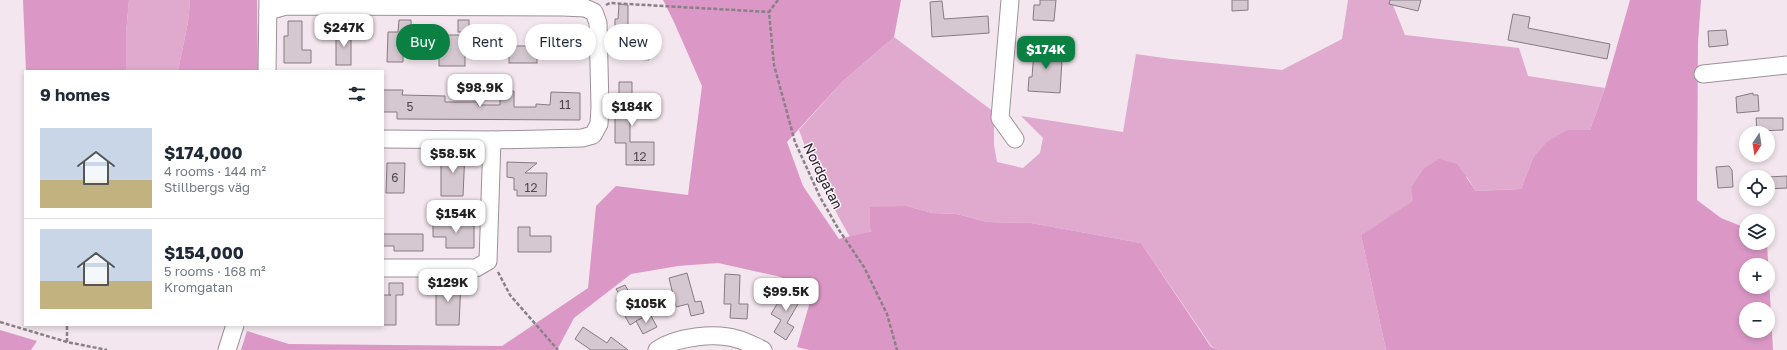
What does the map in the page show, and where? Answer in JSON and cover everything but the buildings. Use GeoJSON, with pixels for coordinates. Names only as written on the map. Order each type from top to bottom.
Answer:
{"type":"FeatureCollection","features":[{"type":"Feature","properties":{"kind":"street"},"geometry":{"type":"LineString","coordinates":[[1010,0],[1000,118],[1015,139]]}},
{"type":"Feature","properties":{"kind":"street"},"geometry":{"type":"LineString","coordinates":[[267,70],[268,6],[563,4],[585,8],[594,12],[598,23],[600,107],[599,124],[594,135],[582,138],[492,140],[384,139]]}},
{"type":"Feature","properties":{"kind":"street"},"geometry":{"type":"LineString","coordinates":[[1703,74],[1787,65]]}},
{"type":"Feature","properties":{"kind":"street"},"geometry":{"type":"LineString","coordinates":[[384,268],[476,268],[488,261],[492,140]]}},
{"type":"Feature","properties":{"kind":"street"},"geometry":{"type":"LineString","coordinates":[[226,350],[235,326]]}},
{"type":"Feature","properties":{"kind":"street"},"geometry":{"type":"LineString","coordinates":[[656,350],[688,338],[710,336],[736,338],[763,350]]}},
{"type":"Feature","properties":{"kind":"path"},"geometry":{"type":"LineString","coordinates":[[594,12],[610,3],[769,12],[778,0]]}},
{"type":"Feature","properties":{"kind":"path","name":"Nordgatan"},"geometry":{"type":"LineString","coordinates":[[769,12],[774,65],[795,142],[820,197],[839,230],[864,267],[887,314],[897,350]]}},
{"type":"Feature","properties":{"kind":"path"},"geometry":{"type":"LineString","coordinates":[[488,261],[501,276],[510,295],[558,350]]}},
{"type":"Feature","properties":{"kind":"path"},"geometry":{"type":"LineString","coordinates":[[0,322],[67,342],[108,350]]}},
{"type":"Feature","properties":{"kind":"path"},"geometry":{"type":"LineString","coordinates":[[67,326],[67,342]]}},
{"type":"Feature","properties":{"kind":"shaded area"},"geometry":{"type":"Polygon","coordinates":[[[23,0],[129,0],[126,33],[126,70],[26,70],[23,0]]]}},
{"type":"Feature","properties":{"kind":"shaded area"},"geometry":{"type":"Polygon","coordinates":[[[129,0],[190,0],[188,22],[178,70],[126,70],[126,33],[129,0]]]}},
{"type":"Feature","properties":{"kind":"shaded area"},"geometry":{"type":"Polygon","coordinates":[[[190,0],[257,0],[258,70],[178,70],[188,22],[190,0]]]}},
{"type":"Feature","properties":{"kind":"shaded area"},"geometry":{"type":"Polygon","coordinates":[[[663,0],[901,0],[894,37],[842,82],[787,142],[803,186],[839,239],[872,231],[870,227],[870,207],[907,206],[932,213],[957,214],[987,222],[1031,223],[1141,243],[1211,347],[1220,350],[809,350],[797,347],[814,288],[777,276],[718,263],[678,266],[631,274],[574,318],[557,350],[241,350],[247,331],[289,344],[502,346],[588,288],[596,206],[616,186],[688,195],[702,86],[663,0]]]}},
{"type":"Feature","properties":{"kind":"shaded area"},"geometry":{"type":"Polygon","coordinates":[[[1348,0],[1391,0],[1405,35],[1519,48],[1528,76],[1605,88],[1590,130],[1567,130],[1533,158],[1521,189],[1476,191],[1467,177],[1423,169],[1411,187],[1414,201],[1361,235],[1386,350],[1220,350],[1212,347],[1141,243],[1031,223],[987,222],[957,214],[932,213],[907,206],[872,231],[850,237],[822,185],[799,130],[842,82],[894,37],[994,112],[994,145],[997,162],[1023,168],[1040,153],[1043,138],[1021,116],[1123,132],[1136,54],[1282,70],[1342,39],[1348,0]]]}},
{"type":"Feature","properties":{"kind":"shaded area"},"geometry":{"type":"Polygon","coordinates":[[[1630,0],[1701,0],[1698,42],[1697,200],[1721,218],[1739,225],[1739,250],[1767,250],[1768,258],[1739,258],[1739,294],[1770,294],[1770,302],[1739,302],[1739,338],[1772,338],[1773,350],[1386,350],[1361,235],[1413,201],[1411,187],[1423,169],[1439,159],[1457,164],[1476,191],[1521,189],[1533,158],[1547,142],[1567,130],[1590,130],[1605,88],[1630,0]]]}},
{"type":"Feature","properties":{"kind":"shaded area"},"geometry":{"type":"Polygon","coordinates":[[[0,330],[37,341],[31,350],[0,350],[0,330]]]}}]}
